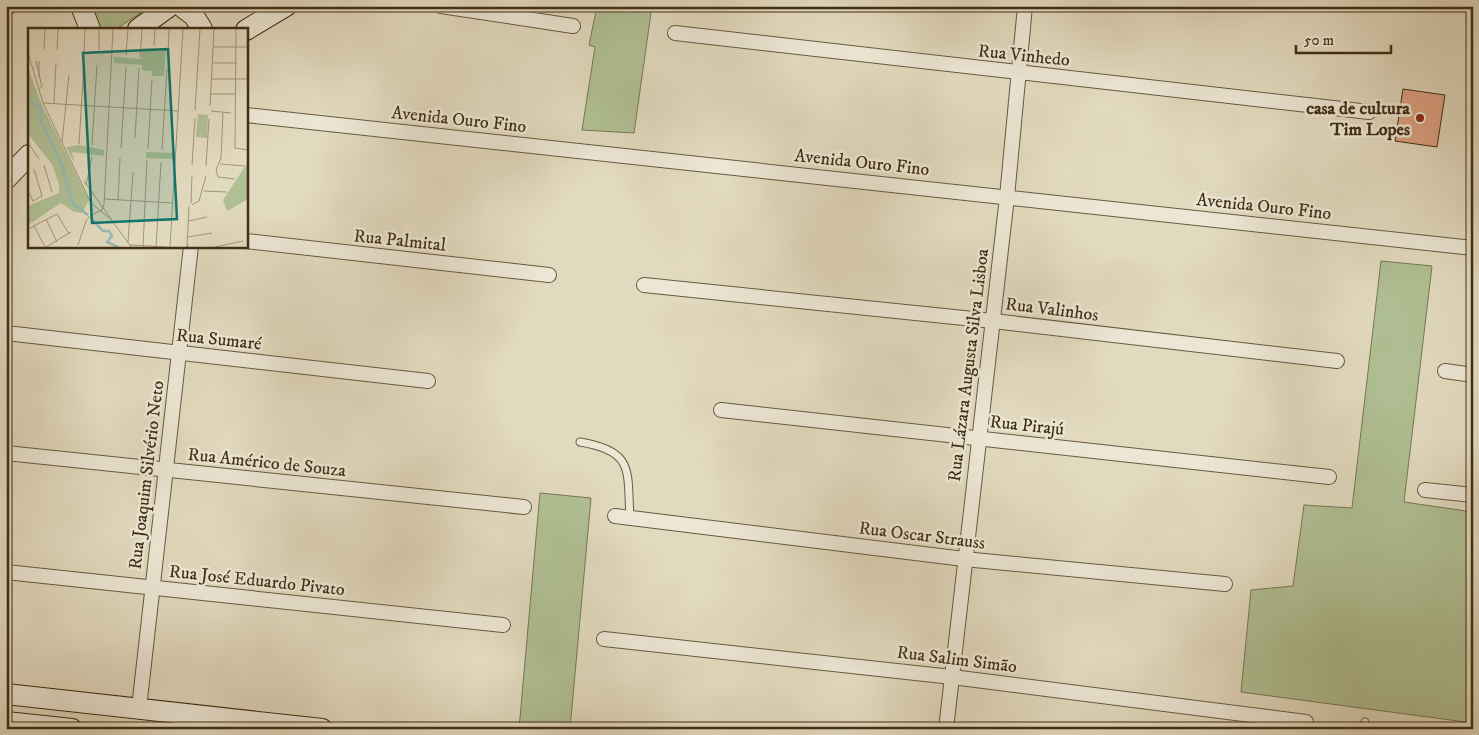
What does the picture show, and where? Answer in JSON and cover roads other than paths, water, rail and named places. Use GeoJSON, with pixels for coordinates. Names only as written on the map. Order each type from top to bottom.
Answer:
{"type":"FeatureCollection","features":[{"type":"Feature","properties":{"kind":"main road"},"geometry":{"type":"LineString","coordinates":[[81,6],[90,28]]}},
{"type":"Feature","properties":{"kind":"main road"},"geometry":{"type":"LineString","coordinates":[[139,28],[170,6]]}},
{"type":"Feature","properties":{"kind":"main road"},"geometry":{"type":"LineString","coordinates":[[181,6],[194,16],[201,28]]}},
{"type":"Feature","properties":{"kind":"main road"},"geometry":{"type":"LineString","coordinates":[[248,29],[286,6]]}},
{"type":"Feature","properties":{"kind":"main road"},"geometry":{"type":"LineString","coordinates":[[6,179],[28,156]]}},
{"type":"Feature","properties":{"kind":"main road"},"geometry":{"type":"LineString","coordinates":[[6,183],[28,172]]}},
{"type":"Feature","properties":{"kind":"main road"},"geometry":{"type":"LineString","coordinates":[[6,694],[322,729]]}},
{"type":"Feature","properties":{"kind":"main road"},"geometry":{"type":"LineString","coordinates":[[6,722],[72,729]]}},
{"type":"Feature","properties":{"kind":"street"},"geometry":{"type":"LineString","coordinates":[[441,6],[573,26]]}},
{"type":"Feature","properties":{"kind":"street","name":"Rua Lázara Augusta Silva Lisboa"},"geometry":{"type":"LineString","coordinates":[[946,729],[1007,197],[1025,6]]}},
{"type":"Feature","properties":{"kind":"street","name":"Rua Vinhedo"},"geometry":{"type":"LineString","coordinates":[[675,33],[1018,74],[1369,112]]}},
{"type":"Feature","properties":{"kind":"street","name":"Avenida Ouro Fino"},"geometry":{"type":"LineString","coordinates":[[248,115],[1473,248]]}},
{"type":"Feature","properties":{"kind":"street","name":"Rua Palmital"},"geometry":{"type":"LineString","coordinates":[[248,242],[549,275]]}},
{"type":"Feature","properties":{"kind":"street","name":"Rua Joaquim Silvério Neto"},"geometry":{"type":"LineString","coordinates":[[138,708],[190,248]]}},
{"type":"Feature","properties":{"kind":"street","name":"Rua Valinhos"},"geometry":{"type":"LineString","coordinates":[[644,285],[993,321],[1336,361]]}},
{"type":"Feature","properties":{"kind":"street","name":"Rua Sumaré"},"geometry":{"type":"LineString","coordinates":[[6,333],[428,381]]}},
{"type":"Feature","properties":{"kind":"street"},"geometry":{"type":"LineString","coordinates":[[1445,371],[1473,374]]}},
{"type":"Feature","properties":{"kind":"street","name":"Rua Pirajú"},"geometry":{"type":"LineString","coordinates":[[721,410],[1329,477]]}},
{"type":"Feature","properties":{"kind":"street","name":"Rua Américo de Souza"},"geometry":{"type":"LineString","coordinates":[[6,453],[524,507]]}},
{"type":"Feature","properties":{"kind":"street"},"geometry":{"type":"LineString","coordinates":[[1425,490],[1473,495]]}},
{"type":"Feature","properties":{"kind":"street","name":"Rua Oscar Strauss"},"geometry":{"type":"LineString","coordinates":[[615,516],[964,560],[1225,584]]}},
{"type":"Feature","properties":{"kind":"street","name":"Rua José Eduardo Pivato"},"geometry":{"type":"LineString","coordinates":[[6,572],[503,625]]}},
{"type":"Feature","properties":{"kind":"street","name":"Rua Salim Simão"},"geometry":{"type":"LineString","coordinates":[[604,638],[952,677],[1306,722]]}},
{"type":"Feature","properties":{"kind":"lane"},"geometry":{"type":"LineString","coordinates":[[580,442],[599,445],[620,457],[628,472],[630,518]]}},
{"type":"Feature","properties":{"kind":"waterway"},"geometry":{"type":"LineString","coordinates":[[6,16],[21,6]]}},
{"type":"Feature","properties":{"kind":"place","name":"casa de cultura Tim Lopes"},"geometry":{"type":"Point","coordinates":[1420,118]}}]}
